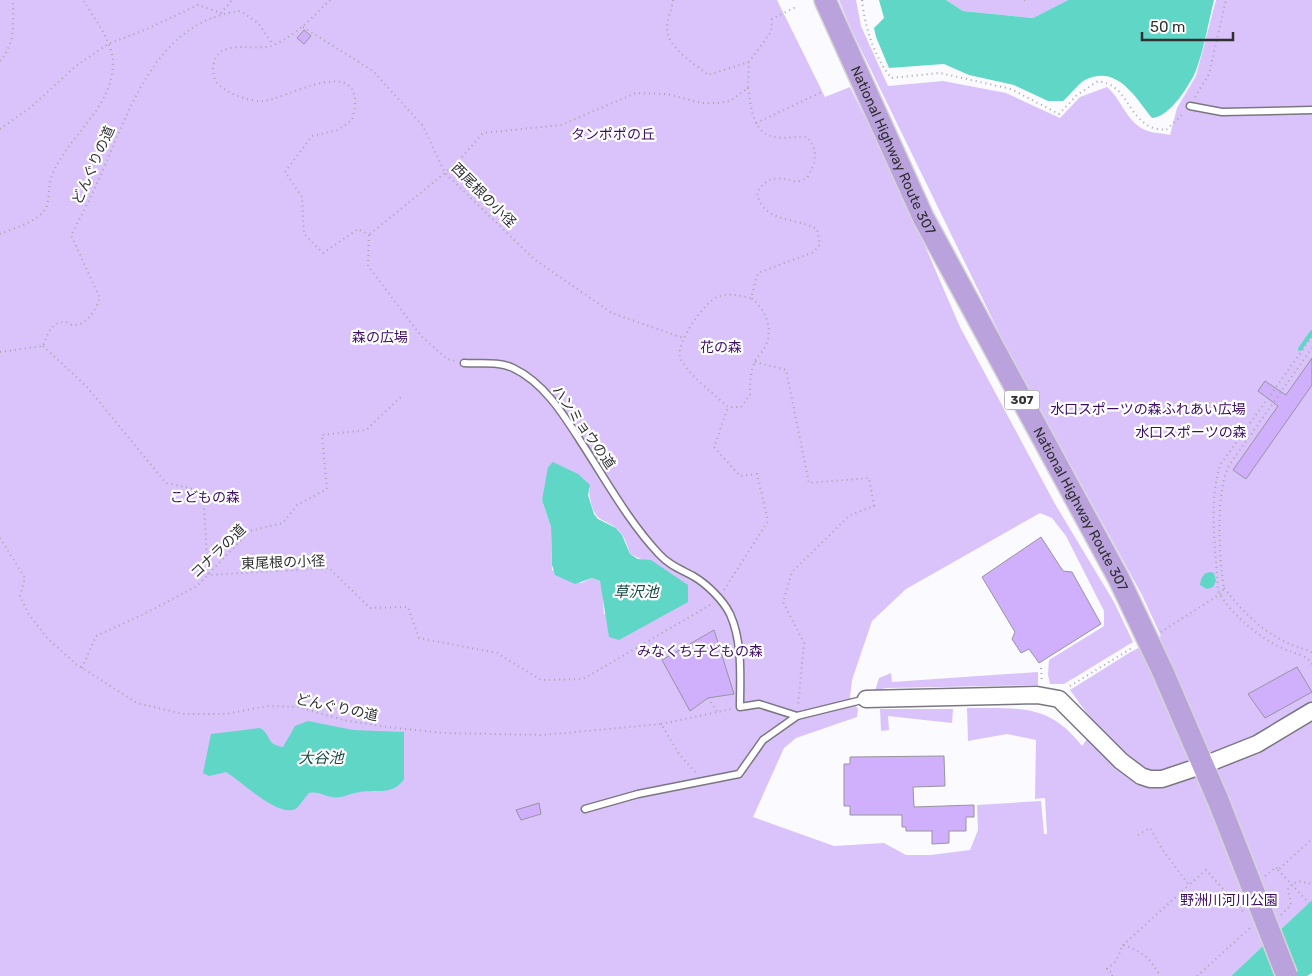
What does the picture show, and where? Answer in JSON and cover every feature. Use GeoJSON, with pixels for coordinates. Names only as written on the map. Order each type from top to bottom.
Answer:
{"type":"FeatureCollection","features":[{"type":"Feature","properties":{"kind":"highway","name":"National Highway Route 307"},"geometry":{"type":"LineString","coordinates":[[825,0],[923,216],[1119,579],[1204,765],[1287,976]]}},
{"type":"Feature","properties":{"kind":"street"},"geometry":{"type":"LineString","coordinates":[[866,699],[1049,697],[1059,699],[1068,706],[1115,756],[1141,776],[1150,779],[1162,779],[1257,744],[1312,711]]}},
{"type":"Feature","properties":{"kind":"lane"},"geometry":{"type":"LineString","coordinates":[[1190,106],[1222,112],[1312,110]]}},
{"type":"Feature","properties":{"kind":"lane","name":"ハンミョウの道"},"geometry":{"type":"LineString","coordinates":[[464,364],[494,364],[512,367],[534,381],[563,415],[625,510],[658,554],[673,567],[694,576],[719,599],[730,614],[740,653],[740,707]]}},
{"type":"Feature","properties":{"kind":"lane"},"geometry":{"type":"LineString","coordinates":[[585,809],[638,794],[740,774],[764,740],[797,716],[866,699]]}},
{"type":"Feature","properties":{"kind":"lane"},"geometry":{"type":"LineString","coordinates":[[740,707],[759,704],[797,716]]}},
{"type":"Feature","properties":{"kind":"path"},"geometry":{"type":"LineString","coordinates":[[0,61],[7,54],[13,37],[13,0]]}},
{"type":"Feature","properties":{"kind":"path"},"geometry":{"type":"LineString","coordinates":[[0,234],[30,222],[46,208],[51,178],[68,150],[97,113],[107,92],[113,64],[108,44],[83,0]]}},
{"type":"Feature","properties":{"kind":"path"},"geometry":{"type":"LineString","coordinates":[[221,13],[232,0]]}},
{"type":"Feature","properties":{"kind":"path"},"geometry":{"type":"LineString","coordinates":[[330,0],[303,27],[273,45],[262,48],[233,46],[220,54],[213,65],[213,76],[227,91],[262,101],[278,98],[328,81],[341,82],[352,88],[356,101],[352,120],[338,130],[312,136],[285,172],[302,197],[304,234],[323,253],[358,229],[369,235]]}},
{"type":"Feature","properties":{"kind":"path"},"geometry":{"type":"LineString","coordinates":[[673,0],[667,25],[668,35],[677,50],[708,75],[750,62]]}},
{"type":"Feature","properties":{"kind":"path"},"geometry":{"type":"LineString","coordinates":[[862,0],[869,37],[882,66],[890,78],[940,73],[1011,90],[1059,114],[1077,95],[1098,82],[1111,83],[1122,93],[1133,113],[1149,127],[1166,130],[1190,106],[1209,74],[1226,0]]}},
{"type":"Feature","properties":{"kind":"path"},"geometry":{"type":"LineString","coordinates":[[1024,0],[1029,0]]}},
{"type":"Feature","properties":{"kind":"path"},"geometry":{"type":"LineString","coordinates":[[0,129],[30,108],[76,66],[108,44],[147,29],[198,5],[221,13],[241,11],[259,24],[273,45]]}},
{"type":"Feature","properties":{"kind":"path"},"geometry":{"type":"LineString","coordinates":[[751,298],[758,273],[814,252],[820,244],[817,229],[771,214],[759,200],[757,192],[763,183],[771,178],[784,178],[797,182],[807,178],[816,159],[814,146],[807,137],[774,137],[764,132],[752,115],[748,88],[750,62],[771,32],[772,19],[796,7]]}},
{"type":"Feature","properties":{"kind":"path","name":"どんぐりの道"},"geometry":{"type":"LineString","coordinates":[[42,346],[48,331],[56,323],[66,322],[74,325],[82,323],[95,312],[98,305],[100,298],[96,285],[71,234],[94,191],[141,86],[166,49],[184,33],[221,13]]}},
{"type":"Feature","properties":{"kind":"path","name":"西尾根の小径"},"geometry":{"type":"LineString","coordinates":[[303,27],[373,71],[422,126],[445,173],[534,259],[612,313],[683,338]]}},
{"type":"Feature","properties":{"kind":"path"},"geometry":{"type":"LineString","coordinates":[[464,364],[447,359],[429,345],[386,292],[368,266],[369,235],[445,173],[483,133],[561,125],[636,93],[668,94],[702,103],[718,104],[730,101],[748,88]]}},
{"type":"Feature","properties":{"kind":"path"},"geometry":{"type":"LineString","coordinates":[[756,123],[822,92]]}},
{"type":"Feature","properties":{"kind":"path"},"geometry":{"type":"LineString","coordinates":[[730,294],[751,298],[759,304],[769,331],[765,347],[754,362],[750,378],[750,394],[740,407],[728,407],[688,371],[680,357],[683,338],[716,297],[730,294]]}},
{"type":"Feature","properties":{"kind":"path"},"geometry":{"type":"LineString","coordinates":[[1312,336],[1220,465],[1214,490],[1214,530],[1218,591],[1221,598],[1264,638],[1281,648],[1306,657],[1312,664]]}},
{"type":"Feature","properties":{"kind":"path"},"geometry":{"type":"LineString","coordinates":[[0,352],[42,346],[86,387],[166,483],[203,490],[208,575]]}},
{"type":"Feature","properties":{"kind":"path"},"geometry":{"type":"LineString","coordinates":[[1161,632],[1222,593],[1224,588],[1220,540],[1221,490],[1227,468],[1312,348]]}},
{"type":"Feature","properties":{"kind":"path"},"geometry":{"type":"LineString","coordinates":[[754,362],[786,370],[809,483],[868,478],[874,506],[850,515],[792,572],[783,602],[804,643],[797,716]]}},
{"type":"Feature","properties":{"kind":"path","name":"コナラの道"},"geometry":{"type":"LineString","coordinates":[[82,668],[96,636],[144,614],[197,586],[250,531],[282,523],[297,505],[327,488],[322,435],[366,430],[403,395]]}},
{"type":"Feature","properties":{"kind":"path"},"geometry":{"type":"LineString","coordinates":[[719,599],[768,521],[757,474],[740,476],[714,447],[728,407]]}},
{"type":"Feature","properties":{"kind":"path","name":"どんぐりの道"},"geometry":{"type":"LineString","coordinates":[[0,538],[25,578],[20,596],[28,612],[47,638],[82,668],[137,703],[183,714],[226,714],[267,706],[298,707],[343,720],[387,727],[444,733],[543,736],[661,724],[740,707]]}},
{"type":"Feature","properties":{"kind":"path","name":"東尾根の小径"},"geometry":{"type":"LineString","coordinates":[[208,575],[329,568],[370,608],[408,607],[419,638],[469,646],[497,653],[541,680],[583,679],[719,599]]}},
{"type":"Feature","properties":{"kind":"path"},"geometry":{"type":"LineString","coordinates":[[1224,588],[1242,610],[1263,630],[1277,639],[1312,653]]}},
{"type":"Feature","properties":{"kind":"path"},"geometry":{"type":"LineString","coordinates":[[1070,686],[1132,648]]}},
{"type":"Feature","properties":{"kind":"path"},"geometry":{"type":"LineString","coordinates":[[1041,668],[1042,688]]}},
{"type":"Feature","properties":{"kind":"path"},"geometry":{"type":"LineString","coordinates":[[708,698],[718,713]]}},
{"type":"Feature","properties":{"kind":"path"},"geometry":{"type":"LineString","coordinates":[[661,724],[679,754],[702,781]]}},
{"type":"Feature","properties":{"kind":"path"},"geometry":{"type":"LineString","coordinates":[[1138,835],[1150,828],[1162,849],[1189,885]]}},
{"type":"Feature","properties":{"kind":"path"},"geometry":{"type":"LineString","coordinates":[[1278,870],[1312,839]]}},
{"type":"Feature","properties":{"kind":"path"},"geometry":{"type":"LineString","coordinates":[[1262,879],[1276,867],[1309,903]]}},
{"type":"Feature","properties":{"kind":"path"},"geometry":{"type":"LineString","coordinates":[[1112,976],[1113,974],[1107,969],[1116,961],[1123,945],[1206,870],[1248,916]]}},
{"type":"Feature","properties":{"kind":"path"},"geometry":{"type":"LineString","coordinates":[[1292,885],[1298,881],[1312,884]]}},
{"type":"Feature","properties":{"kind":"path"},"geometry":{"type":"LineString","coordinates":[[1236,903],[1242,897]]}},
{"type":"Feature","properties":{"kind":"path"},"geometry":{"type":"LineString","coordinates":[[1197,976],[1255,923]]}},
{"type":"Feature","properties":{"kind":"path"},"geometry":{"type":"LineString","coordinates":[[1123,945],[1136,949],[1146,957],[1160,976]]}},
{"type":"Feature","properties":{"kind":"green space","name":"こどもの森"},"geometry":{"type":"Polygon","coordinates":[[[0,0],[777,0],[825,97],[850,87],[900,188],[960,327],[1055,504],[1114,602],[1133,642],[1064,684],[1050,684],[1048,675],[1049,660],[1104,626],[1104,611],[1066,536],[1052,518],[1040,513],[906,589],[872,621],[852,680],[850,697],[858,709],[857,717],[796,738],[784,748],[753,817],[834,846],[884,843],[906,855],[931,855],[970,850],[978,830],[977,805],[1041,801],[1044,834],[1047,834],[1045,798],[1035,799],[1036,740],[1007,734],[968,741],[967,708],[1016,709],[1044,715],[1057,722],[1082,746],[1096,726],[1070,690],[1129,653],[1161,636],[1142,595],[1009,353],[851,29],[839,0],[856,0],[861,26],[888,86],[943,81],[1006,93],[1060,118],[1080,97],[1107,87],[1137,125],[1149,131],[1170,135],[1177,108],[1196,76],[1216,0],[1312,0],[1312,900],[1231,976],[0,976],[0,0]],[[590,488],[543,497],[542,500],[551,527],[552,570],[581,583],[592,578],[600,581],[604,615],[643,560],[630,554],[619,530],[600,519],[593,510],[589,494],[590,488]]]}},
{"type":"Feature","properties":{"kind":"green space"},"geometry":{"type":"Polygon","coordinates":[[[946,0],[1068,0],[1033,18],[963,11],[946,0]]]}},
{"type":"Feature","properties":{"kind":"green space"},"geometry":{"type":"Polygon","coordinates":[[[1038,672],[1038,685],[886,688],[875,691],[879,678],[891,673],[892,682],[1038,672]]]}},
{"type":"Feature","properties":{"kind":"green space"},"geometry":{"type":"Polygon","coordinates":[[[880,709],[953,709],[952,723],[888,716],[889,730],[881,731],[880,709]]]}},
{"type":"Feature","properties":{"kind":"water"},"geometry":{"type":"Polygon","coordinates":[[[879,0],[946,0],[963,11],[1033,18],[1068,0],[1214,0],[1203,50],[1194,75],[1182,95],[1171,108],[1165,113],[1152,118],[1124,85],[1116,79],[1107,76],[1096,76],[1085,80],[1063,101],[1048,101],[1014,85],[969,75],[944,64],[889,68],[874,28],[884,18],[879,0]]]}},
{"type":"Feature","properties":{"kind":"water","name":"草沢池"},"geometry":{"type":"Polygon","coordinates":[[[553,462],[578,474],[590,485],[588,495],[594,514],[598,519],[616,528],[622,535],[630,554],[638,559],[651,560],[688,585],[688,602],[619,640],[609,637],[600,581],[592,578],[575,584],[555,575],[552,565],[551,527],[542,500],[548,467],[553,462]]]}},
{"type":"Feature","properties":{"kind":"water"},"geometry":{"type":"Polygon","coordinates":[[[1209,572],[1214,573],[1216,581],[1213,587],[1207,589],[1200,585],[1203,575],[1209,572]]]}},
{"type":"Feature","properties":{"kind":"water","name":"大谷池"},"geometry":{"type":"Polygon","coordinates":[[[308,721],[353,730],[404,732],[404,779],[395,788],[384,791],[366,791],[342,797],[309,793],[297,808],[290,810],[281,809],[260,798],[226,772],[209,776],[203,773],[211,734],[260,728],[266,733],[271,742],[283,747],[295,726],[308,721]]]}},
{"type":"Feature","properties":{"kind":"water"},"geometry":{"type":"Polygon","coordinates":[[[1312,900],[1312,973],[1307,976],[1231,976],[1312,900]]]}},
{"type":"Feature","properties":{"kind":"building"},"geometry":{"type":"Polygon","coordinates":[[[304,30],[311,36],[304,44],[297,38],[304,30]]]}},
{"type":"Feature","properties":{"kind":"building"},"geometry":{"type":"Polygon","coordinates":[[[1312,358],[1312,385],[1246,479],[1233,470],[1278,406],[1258,391],[1265,381],[1286,395],[1312,358]]]}},
{"type":"Feature","properties":{"kind":"building"},"geometry":{"type":"Polygon","coordinates":[[[1041,537],[1063,571],[1072,572],[1101,624],[1039,663],[1029,649],[1021,653],[1012,639],[1015,632],[982,577],[1041,537]]]}},
{"type":"Feature","properties":{"kind":"building","name":"みなくち子どもの森"},"geometry":{"type":"Polygon","coordinates":[[[714,630],[734,694],[708,698],[690,711],[662,660],[714,630]]]}},
{"type":"Feature","properties":{"kind":"building"},"geometry":{"type":"Polygon","coordinates":[[[1297,667],[1312,692],[1265,718],[1248,694],[1297,667]]]}},
{"type":"Feature","properties":{"kind":"building"},"geometry":{"type":"Polygon","coordinates":[[[944,756],[945,786],[913,787],[914,807],[974,805],[974,817],[966,817],[966,831],[949,831],[949,843],[932,844],[932,831],[906,831],[906,827],[902,827],[902,815],[850,815],[850,806],[844,806],[844,764],[850,764],[850,757],[944,756]]]}},
{"type":"Feature","properties":{"kind":"building"},"geometry":{"type":"Polygon","coordinates":[[[539,803],[541,814],[521,820],[516,810],[539,803]]]}},
{"type":"Feature","properties":{"kind":"waterway"},"geometry":{"type":"LineString","coordinates":[[1300,349],[1312,332]]}},
{"type":"Feature","properties":{"kind":"park label","name":"タンポポの丘"},"geometry":{"type":"Point","coordinates":[613,134]}},
{"type":"Feature","properties":{"kind":"park label","name":"森の広場"},"geometry":{"type":"Point","coordinates":[380,337]}},
{"type":"Feature","properties":{"kind":"park label","name":"花の森"},"geometry":{"type":"Point","coordinates":[721,347]}},
{"type":"Feature","properties":{"kind":"park label","name":"水口スポーツの森ふれあい広場"},"geometry":{"type":"Point","coordinates":[1148,409]}},
{"type":"Feature","properties":{"kind":"park label","name":"水口スポーツの森"},"geometry":{"type":"Point","coordinates":[1191,432]}},
{"type":"Feature","properties":{"kind":"park label","name":"野洲川河川公園"},"geometry":{"type":"Point","coordinates":[1229,900]}}]}
